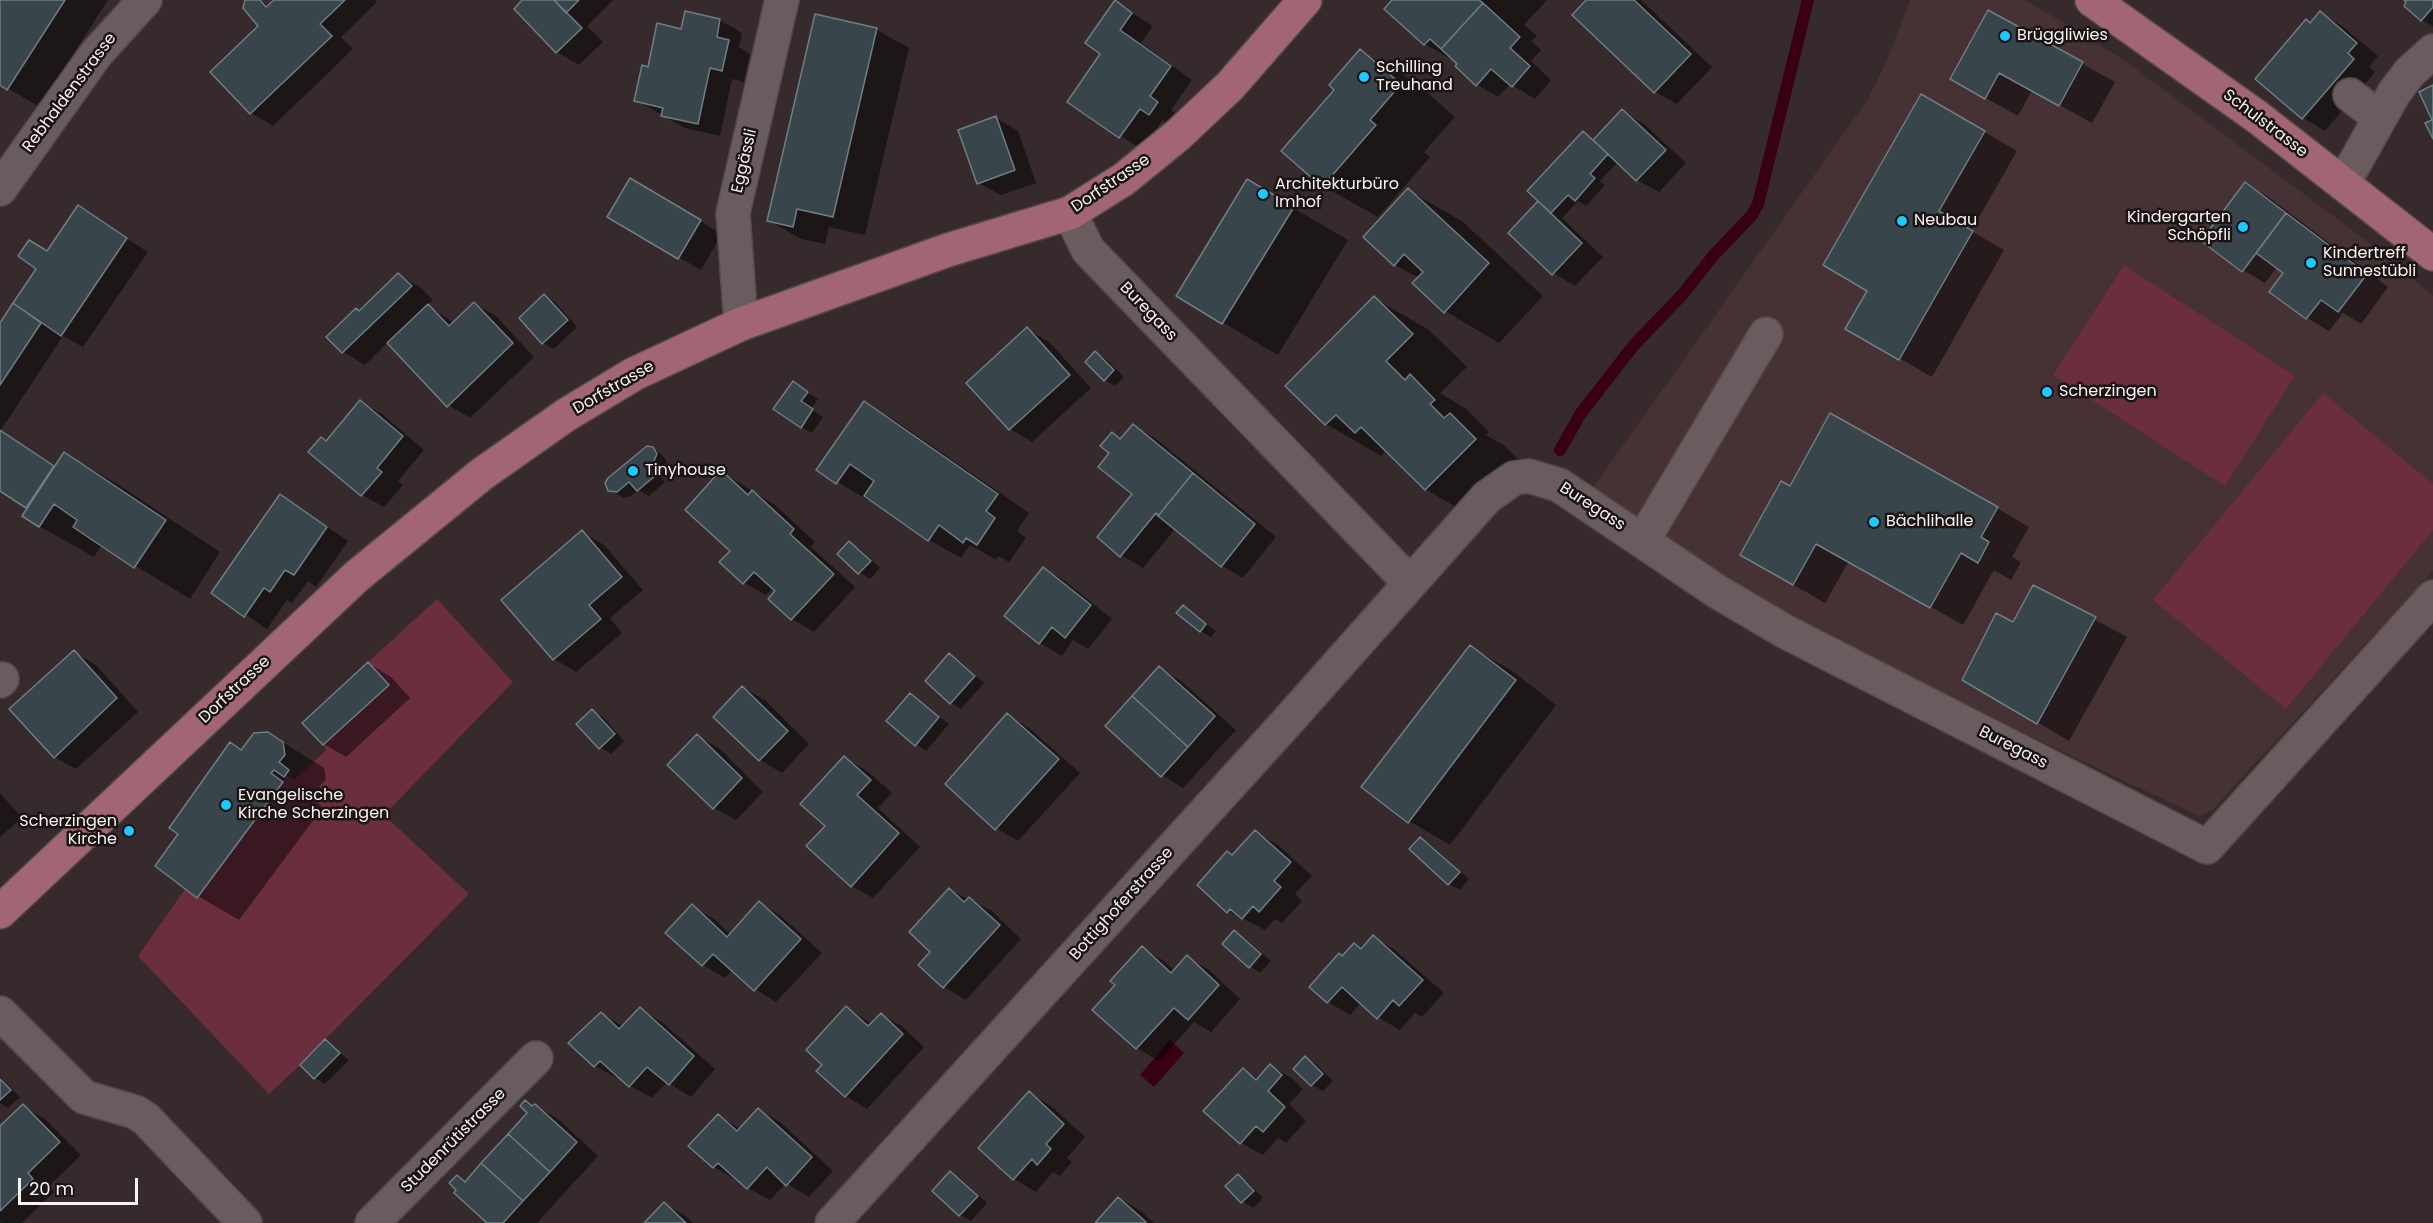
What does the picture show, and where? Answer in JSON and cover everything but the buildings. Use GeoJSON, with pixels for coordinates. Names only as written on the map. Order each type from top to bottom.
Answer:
{"type":"FeatureCollection","features":[{"type":"Feature","properties":{"kind":"main road","name":"Dorfstrasse"},"geometry":{"type":"LineString","coordinates":[[0,912],[357,576],[482,474],[566,415],[634,374],[741,324],[948,250],[1070,213],[1124,179],[1178,135],[1230,86],[1305,0]]}},
{"type":"Feature","properties":{"kind":"main road","name":"Schulstrasse"},"geometry":{"type":"LineString","coordinates":[[2092,0],[2256,116],[2432,250]]}},
{"type":"Feature","properties":{"kind":"street","name":"Rebhaldenstrasse"},"geometry":{"type":"LineString","coordinates":[[0,189],[96,54],[145,0]]}},
{"type":"Feature","properties":{"kind":"street","name":"Eggässli"},"geometry":{"type":"LineString","coordinates":[[741,324],[733,213],[782,0]]}},
{"type":"Feature","properties":{"kind":"street"},"geometry":{"type":"LineString","coordinates":[[2343,184],[2409,72],[2433,51]]}},
{"type":"Feature","properties":{"kind":"street"},"geometry":{"type":"LineString","coordinates":[[2350,95],[2380,118]]}},
{"type":"Feature","properties":{"kind":"street","name":"Buregass"},"geometry":{"type":"LineString","coordinates":[[1070,213],[1088,250],[1410,583],[1487,497],[1514,478],[1529,476],[1559,485],[1718,592],[1786,632],[2206,847],[2433,597]]}},
{"type":"Feature","properties":{"kind":"street"},"geometry":{"type":"LineString","coordinates":[[1641,539],[1649,530],[1766,334]]}},
{"type":"Feature","properties":{"kind":"street","name":"Bottighoferstrasse"},"geometry":{"type":"LineString","coordinates":[[831,1223],[1264,748],[1410,583]]}},
{"type":"Feature","properties":{"kind":"street"},"geometry":{"type":"LineString","coordinates":[[0,1013],[84,1096],[135,1112],[146,1119],[245,1223]]}},
{"type":"Feature","properties":{"kind":"street","name":"Studenrütistrasse"},"geometry":{"type":"LineString","coordinates":[[372,1223],[536,1059]]}},
{"type":"Feature","properties":{"kind":"shaded area","name":"Scherzingen"},"geometry":{"type":"Polygon","coordinates":[[[1910,0],[2024,0],[2036,6],[2125,61],[2379,250],[2433,296],[2433,571],[2212,810],[2199,816],[1784,620],[1593,488],[1868,99],[1888,58],[1910,0]]]}},
{"type":"Feature","properties":{"kind":"shaded area"},"geometry":{"type":"Polygon","coordinates":[[[2124,265],[2295,376],[2225,486],[2053,375],[2124,265]]]}},
{"type":"Feature","properties":{"kind":"shaded area"},"geometry":{"type":"Polygon","coordinates":[[[2323,393],[2433,484],[2433,530],[2286,709],[2153,600],[2323,393]]]}},
{"type":"Feature","properties":{"kind":"shaded area"},"geometry":{"type":"Polygon","coordinates":[[[437,599],[513,682],[384,815],[469,894],[269,1094],[138,956],[185,889],[197,897],[287,776],[295,779],[326,750],[323,745],[389,685],[368,662],[437,599]]]}},
{"type":"Feature","properties":{"kind":"shaded area"},"geometry":{"type":"Polygon","coordinates":[[[1170,1040],[1184,1053],[1154,1087],[1140,1075],[1170,1040]]]}},
{"type":"Feature","properties":{"kind":"waterway"},"geometry":{"type":"LineString","coordinates":[[1560,450],[1581,413],[1634,345],[1682,295],[1713,256],[1752,215],[1758,204],[1808,0]]}},
{"type":"Feature","properties":{"kind":"place","name":"Brüggliwies"},"geometry":{"type":"Point","coordinates":[2005,36]}},
{"type":"Feature","properties":{"kind":"place","name":"Schilling Treuhand"},"geometry":{"type":"Point","coordinates":[1364,77]}},
{"type":"Feature","properties":{"kind":"place","name":"Architekturbüro Imhof"},"geometry":{"type":"Point","coordinates":[1263,194]}},
{"type":"Feature","properties":{"kind":"place","name":"Neubau"},"geometry":{"type":"Point","coordinates":[1902,221]}},
{"type":"Feature","properties":{"kind":"place","name":"Kindergarten Schöpfli"},"geometry":{"type":"Point","coordinates":[2243,227]}},
{"type":"Feature","properties":{"kind":"place","name":"Kindertreff Sunnestübli"},"geometry":{"type":"Point","coordinates":[2311,263]}},
{"type":"Feature","properties":{"kind":"place","name":"Scherzingen"},"geometry":{"type":"Point","coordinates":[2047,392]}},
{"type":"Feature","properties":{"kind":"place","name":"Tinyhouse"},"geometry":{"type":"Point","coordinates":[633,471]}},
{"type":"Feature","properties":{"kind":"place","name":"Bächlihalle"},"geometry":{"type":"Point","coordinates":[1874,522]}},
{"type":"Feature","properties":{"kind":"place","name":"Evangelische Kirche Scherzingen"},"geometry":{"type":"Point","coordinates":[226,805]}},
{"type":"Feature","properties":{"kind":"place","name":"Scherzingen Kirche"},"geometry":{"type":"Point","coordinates":[129,831]}}]}
